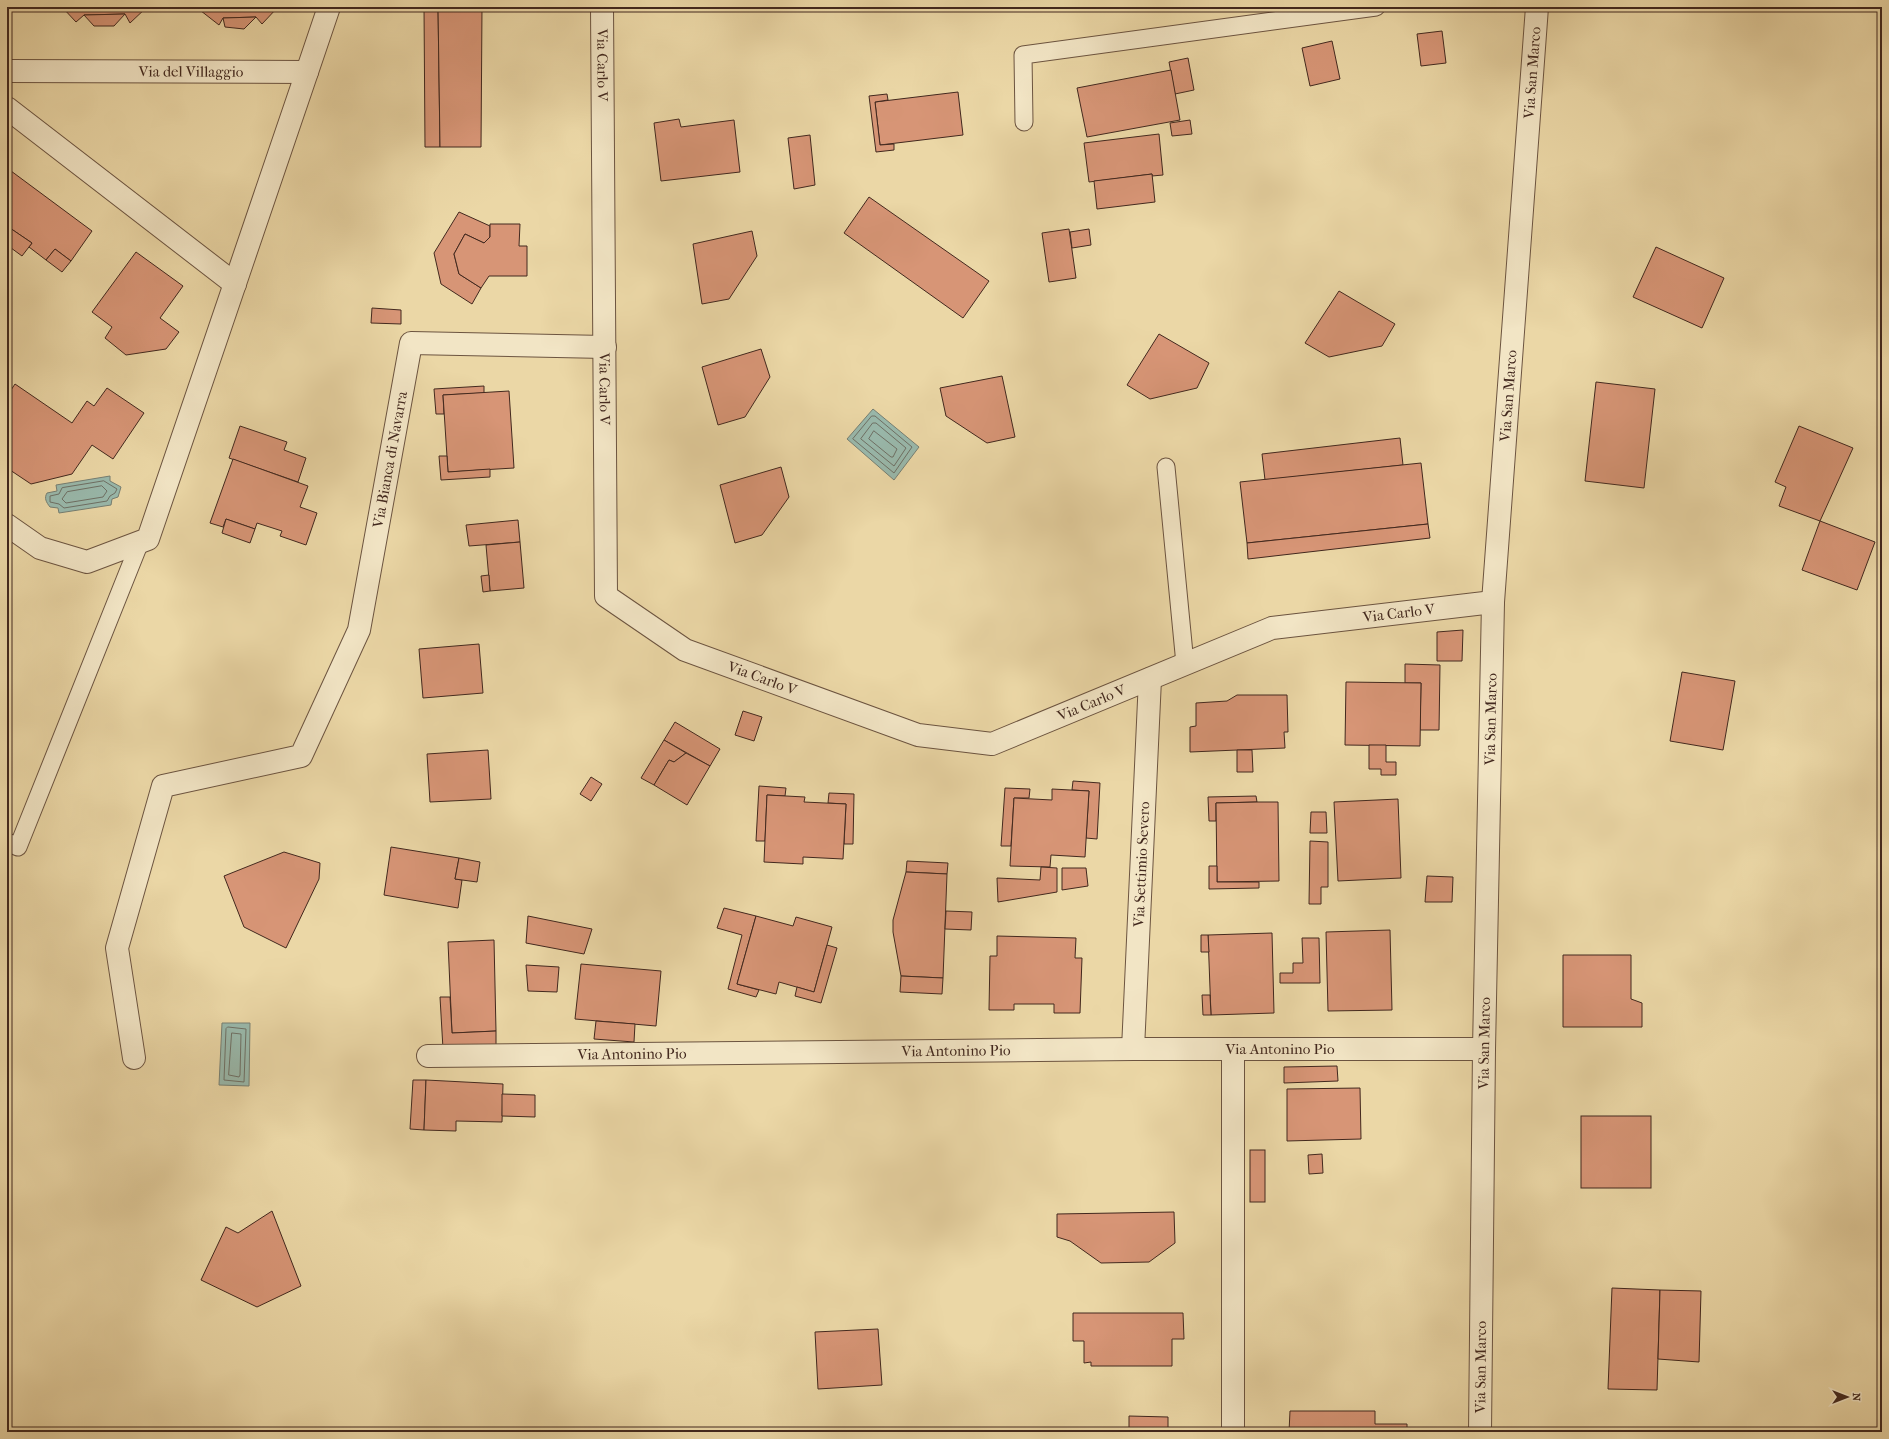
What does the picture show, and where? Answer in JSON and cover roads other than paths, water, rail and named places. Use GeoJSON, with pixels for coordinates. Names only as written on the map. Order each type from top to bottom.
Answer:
{"type":"FeatureCollection","features":[{"type":"Feature","properties":{"kind":"street"},"geometry":{"type":"LineString","coordinates":[[7,525],[40,548],[87,562],[148,539],[329,7]]}},
{"type":"Feature","properties":{"kind":"street","name":"Via Carlo V"},"geometry":{"type":"LineString","coordinates":[[602,7],[606,596],[685,650],[918,735],[992,744],[1272,628],[1493,602]]}},
{"type":"Feature","properties":{"kind":"street","name":"Via San Marco"},"geometry":{"type":"LineString","coordinates":[[1480,1432],[1484,1049],[1493,602],[1537,7]]}},
{"type":"Feature","properties":{"kind":"street","name":"Via del Villaggio"},"geometry":{"type":"LineString","coordinates":[[7,71],[307,72]]}},
{"type":"Feature","properties":{"kind":"street"},"geometry":{"type":"LineString","coordinates":[[7,108],[235,284]]}},
{"type":"Feature","properties":{"kind":"street","name":"Via Bianca di Navarra"},"geometry":{"type":"LineString","coordinates":[[134,1058],[116,948],[163,786],[301,756],[359,630],[411,342],[604,347]]}},
{"type":"Feature","properties":{"kind":"street","name":"Via Settimio Severo"},"geometry":{"type":"LineString","coordinates":[[1133,1049],[1150,679]]}},
{"type":"Feature","properties":{"kind":"street","name":"Via Antonino Pio"},"geometry":{"type":"LineString","coordinates":[[428,1056],[1133,1049],[1484,1049]]}},
{"type":"Feature","properties":{"kind":"street"},"geometry":{"type":"LineString","coordinates":[[1233,1049],[1233,1432]]}},
{"type":"Feature","properties":{"kind":"lane"},"geometry":{"type":"LineString","coordinates":[[1024,122],[1023,55],[1376,7]]}},
{"type":"Feature","properties":{"kind":"lane"},"geometry":{"type":"LineString","coordinates":[[1166,467],[1185,664]]}},
{"type":"Feature","properties":{"kind":"lane"},"geometry":{"type":"LineString","coordinates":[[7,842],[18,847],[140,542]]}},
{"type":"Feature","properties":{"kind":"water"},"geometry":{"type":"Polygon","coordinates":[[[873,409],[919,447],[894,480],[847,439],[873,409]]]}},
{"type":"Feature","properties":{"kind":"water"},"geometry":{"type":"Polygon","coordinates":[[[110,476],[110,481],[121,487],[118,497],[112,499],[111,505],[59,513],[58,508],[50,507],[47,502],[47,493],[57,491],[56,485],[110,476]]]}},
{"type":"Feature","properties":{"kind":"water"},"geometry":{"type":"Polygon","coordinates":[[[222,1023],[250,1023],[249,1086],[219,1085],[222,1023]]]}}]}
